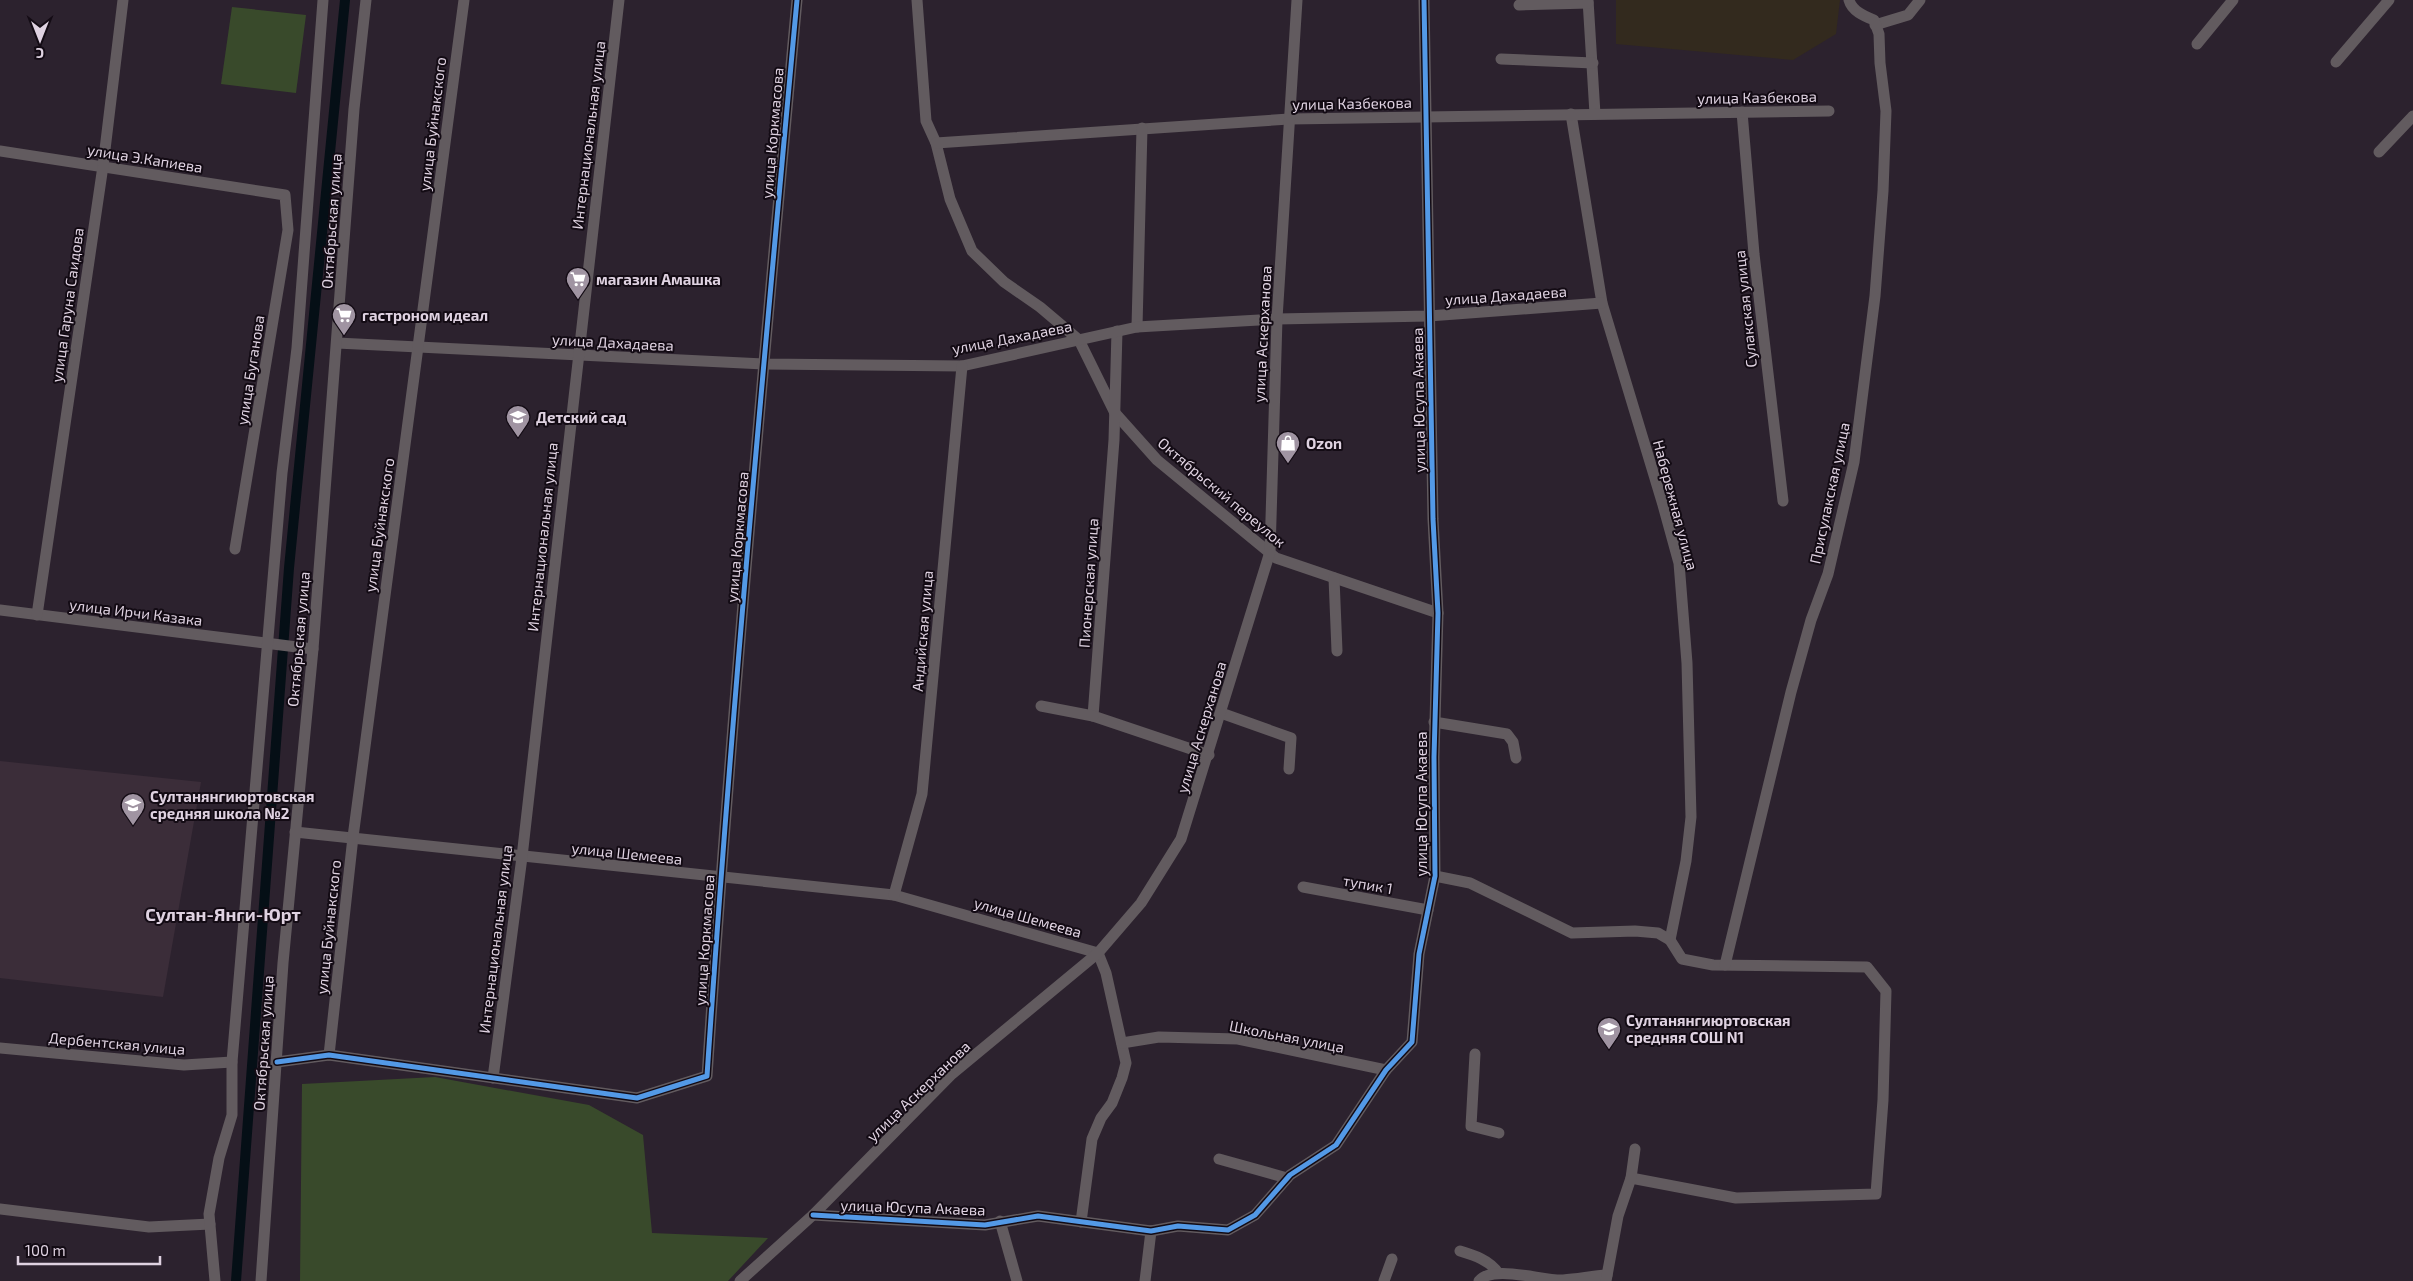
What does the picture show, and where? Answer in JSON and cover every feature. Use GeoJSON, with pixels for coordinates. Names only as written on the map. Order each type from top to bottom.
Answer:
{"type":"FeatureCollection","features":[{"type":"Feature","properties":{"kind":"street","name":"улица Гаруна Саидова"},"geometry":{"type":"LineString","coordinates":[[37,615],[102,166],[123,0]]}},
{"type":"Feature","properties":{"kind":"street"},"geometry":{"type":"LineString","coordinates":[[214,1281],[209,1214],[219,1158],[232,1115],[232,1062],[282,474],[298,338],[324,0]]}},
{"type":"Feature","properties":{"kind":"street","name":"Октябрьская улица"},"geometry":{"type":"LineString","coordinates":[[261,1281],[295,832],[314,649],[354,109],[366,0]]}},
{"type":"Feature","properties":{"kind":"street","name":"улица Буйнакского"},"geometry":{"type":"LineString","coordinates":[[329,1055],[353,837],[464,0]]}},
{"type":"Feature","properties":{"kind":"street","name":"Интернациональная улица"},"geometry":{"type":"LineString","coordinates":[[493,1078],[522,857],[619,0]]}},
{"type":"Feature","properties":{"kind":"street","name":"улица Коркмасова"},"geometry":{"type":"LineString","coordinates":[[493,1078],[637,1098],[707,1076],[720,878],[797,0]]}},
{"type":"Feature","properties":{"kind":"street","name":"Октябрьский переулок"},"geometry":{"type":"LineString","coordinates":[[917,0],[922,90],[926,121],[936,143],[950,200],[972,251],[1004,282],[1040,307],[1079,340],[1115,413],[1156,460],[1276,558],[1438,613]]}},
{"type":"Feature","properties":{"kind":"street","name":"улица Аскерханова"},"geometry":{"type":"LineString","coordinates":[[740,1281],[813,1215],[952,1074],[1098,953],[1141,904],[1181,839],[1209,755],[1270,552],[1277,319],[1297,0]]}},
{"type":"Feature","properties":{"kind":"street","name":"улица Юсупа Акаева"},"geometry":{"type":"LineString","coordinates":[[813,1215],[985,1225],[1038,1216],[1151,1231],[1178,1226],[1228,1230],[1256,1215],[1287,1178],[1336,1145],[1386,1070],[1412,1042],[1419,954],[1435,876],[1434,722],[1438,613],[1433,519],[1424,0]]}},
{"type":"Feature","properties":{"kind":"street"},"geometry":{"type":"LineString","coordinates":[[1849,0],[1851,6],[1862,15],[1874,20],[1875,25],[1908,14],[1920,0]]}},
{"type":"Feature","properties":{"kind":"street"},"geometry":{"type":"LineString","coordinates":[[2197,44],[2233,0]]}},
{"type":"Feature","properties":{"kind":"street"},"geometry":{"type":"LineString","coordinates":[[2336,62],[2389,0]]}},
{"type":"Feature","properties":{"kind":"street"},"geometry":{"type":"LineString","coordinates":[[1519,6],[1588,2],[1595,114]]}},
{"type":"Feature","properties":{"kind":"street","name":"Присулакская улица"},"geometry":{"type":"LineString","coordinates":[[1726,965],[1789,702],[1811,620],[1828,574],[1854,462],[1874,296],[1883,191],[1886,111],[1880,63],[1879,34],[1875,25]]}},
{"type":"Feature","properties":{"kind":"street"},"geometry":{"type":"LineString","coordinates":[[1501,59],[1593,63]]}},
{"type":"Feature","properties":{"kind":"street","name":"улица Казбекова"},"geometry":{"type":"LineString","coordinates":[[936,143],[1290,119],[1829,111]]}},
{"type":"Feature","properties":{"kind":"street","name":"Сулакская улица"},"geometry":{"type":"LineString","coordinates":[[1742,112],[1754,254],[1783,502]]}},
{"type":"Feature","properties":{"kind":"street","name":"Набережная улица"},"geometry":{"type":"LineString","coordinates":[[1571,114],[1602,303],[1679,563],[1687,662],[1690,817],[1686,861],[1670,940]]}},
{"type":"Feature","properties":{"kind":"street"},"geometry":{"type":"LineString","coordinates":[[2379,152],[2413,116]]}},
{"type":"Feature","properties":{"kind":"street"},"geometry":{"type":"LineString","coordinates":[[1137,327],[1142,128]]}},
{"type":"Feature","properties":{"kind":"street","name":"улица Э.Капиева"},"geometry":{"type":"LineString","coordinates":[[0,151],[285,195]]}},
{"type":"Feature","properties":{"kind":"street","name":"улица Буганова"},"geometry":{"type":"LineString","coordinates":[[235,549],[288,230],[285,195]]}},
{"type":"Feature","properties":{"kind":"street","name":"улица Дахадаева"},"geometry":{"type":"LineString","coordinates":[[338,343],[764,364],[962,366],[1137,327],[1277,319],[1429,316],[1602,303]]}},
{"type":"Feature","properties":{"kind":"street","name":"Пионерская улица"},"geometry":{"type":"LineString","coordinates":[[1093,716],[1115,413],[1117,331]]}},
{"type":"Feature","properties":{"kind":"street","name":"Андийская улица"},"geometry":{"type":"LineString","coordinates":[[894,895],[922,794],[962,366]]}},
{"type":"Feature","properties":{"kind":"street"},"geometry":{"type":"LineString","coordinates":[[1334,578],[1337,650]]}},
{"type":"Feature","properties":{"kind":"street","name":"улица Ирчи Казака"},"geometry":{"type":"LineString","coordinates":[[0,610],[314,649]]}},
{"type":"Feature","properties":{"kind":"street"},"geometry":{"type":"LineString","coordinates":[[1041,706],[1093,716],[1209,755]]}},
{"type":"Feature","properties":{"kind":"street"},"geometry":{"type":"LineString","coordinates":[[1221,713],[1292,738],[1290,769]]}},
{"type":"Feature","properties":{"kind":"street"},"geometry":{"type":"LineString","coordinates":[[1434,722],[1507,734],[1513,742],[1516,758]]}},
{"type":"Feature","properties":{"kind":"street","name":"улица Шемеева"},"geometry":{"type":"LineString","coordinates":[[295,832],[894,895],[1098,953]]}},
{"type":"Feature","properties":{"kind":"street"},"geometry":{"type":"LineString","coordinates":[[1435,876],[1470,883],[1572,933],[1634,931],[1658,933],[1670,940],[1682,959],[1726,965],[1867,967],[1886,991],[1883,1100],[1876,1194],[1736,1198],[1631,1178]]}},
{"type":"Feature","properties":{"kind":"street","name":"тупик 1"},"geometry":{"type":"LineString","coordinates":[[1303,887],[1428,910]]}},
{"type":"Feature","properties":{"kind":"street"},"geometry":{"type":"LineString","coordinates":[[1081,1222],[1092,1139],[1122,1078],[1126,1063],[1106,973],[1098,953]]}},
{"type":"Feature","properties":{"kind":"street","name":"Школьная улица"},"geometry":{"type":"LineString","coordinates":[[1122,1043],[1159,1037],[1238,1039],[1386,1070]]}},
{"type":"Feature","properties":{"kind":"street","name":"Дербентская улица"},"geometry":{"type":"LineString","coordinates":[[0,1048],[184,1064],[232,1062]]}},
{"type":"Feature","properties":{"kind":"street"},"geometry":{"type":"LineString","coordinates":[[1475,1054],[1471,1126],[1499,1133]]}},
{"type":"Feature","properties":{"kind":"street"},"geometry":{"type":"LineString","coordinates":[[277,1062],[329,1055],[493,1078]]}},
{"type":"Feature","properties":{"kind":"street"},"geometry":{"type":"LineString","coordinates":[[1480,1281],[1484,1276],[1498,1273],[1562,1280],[1606,1278],[1618,1216],[1631,1178],[1635,1149]]}},
{"type":"Feature","properties":{"kind":"street"},"geometry":{"type":"LineString","coordinates":[[1219,1159],[1287,1178]]}},
{"type":"Feature","properties":{"kind":"street"},"geometry":{"type":"LineString","coordinates":[[0,1209],[149,1226],[210,1224]]}},
{"type":"Feature","properties":{"kind":"street"},"geometry":{"type":"LineString","coordinates":[[1000,1221],[1017,1281]]}},
{"type":"Feature","properties":{"kind":"street"},"geometry":{"type":"LineString","coordinates":[[1145,1281],[1151,1231]]}},
{"type":"Feature","properties":{"kind":"street"},"geometry":{"type":"LineString","coordinates":[[1460,1251],[1475,1255],[1494,1267],[1498,1273]]}},
{"type":"Feature","properties":{"kind":"street"},"geometry":{"type":"LineString","coordinates":[[1384,1281],[1392,1259]]}},
{"type":"Feature","properties":{"kind":"shaded area"},"geometry":{"type":"Polygon","coordinates":[[[1616,0],[1840,0],[1836,34],[1793,60],[1616,44],[1616,0]]]}},
{"type":"Feature","properties":{"kind":"shaded area"},"geometry":{"type":"Polygon","coordinates":[[[0,761],[201,782],[163,997],[0,978],[0,761]]]}},
{"type":"Feature","properties":{"kind":"green space"},"geometry":{"type":"Polygon","coordinates":[[[232,7],[306,15],[296,93],[221,84],[232,7]]]}},
{"type":"Feature","properties":{"kind":"green space"},"geometry":{"type":"Polygon","coordinates":[[[435,1077],[589,1105],[643,1135],[652,1233],[768,1238],[728,1281],[300,1281],[302,1084],[435,1077]]]}},
{"type":"Feature","properties":{"kind":"waterway"},"geometry":{"type":"LineString","coordinates":[[236,1281],[289,568],[345,0]]}},
{"type":"Feature","properties":{"kind":"cycle path"},"geometry":{"type":"LineString","coordinates":[[277,1062],[329,1055],[637,1098],[707,1076],[737,672],[797,0]]}},
{"type":"Feature","properties":{"kind":"cycle path"},"geometry":{"type":"LineString","coordinates":[[813,1215],[985,1225],[1038,1216],[1151,1231],[1178,1226],[1228,1230],[1255,1215],[1290,1175],[1336,1145],[1386,1070],[1412,1042],[1419,954],[1435,876],[1434,757],[1438,613],[1433,519],[1424,0]]}},
{"type":"Feature","properties":{"kind":"place","name":"магазин Амашка"},"geometry":{"type":"Point","coordinates":[578,300]}},
{"type":"Feature","properties":{"kind":"place","name":"гастроном идеал"},"geometry":{"type":"Point","coordinates":[344,336]}},
{"type":"Feature","properties":{"kind":"place","name":"Детский сад"},"geometry":{"type":"Point","coordinates":[518,438]}},
{"type":"Feature","properties":{"kind":"place","name":"Ozon"},"geometry":{"type":"Point","coordinates":[1288,464]}},
{"type":"Feature","properties":{"kind":"place","name":"Султанянгиюртовская средняя школа №2"},"geometry":{"type":"Point","coordinates":[133,826]}},
{"type":"Feature","properties":{"kind":"place","name":"Султанянгиюртовская средняя СОШ N1"},"geometry":{"type":"Point","coordinates":[1609,1050]}},
{"type":"Feature","properties":{"kind":"district","name":"Султан-Янги-Юрт"},"geometry":{"type":"Point","coordinates":[223,914]}}]}
